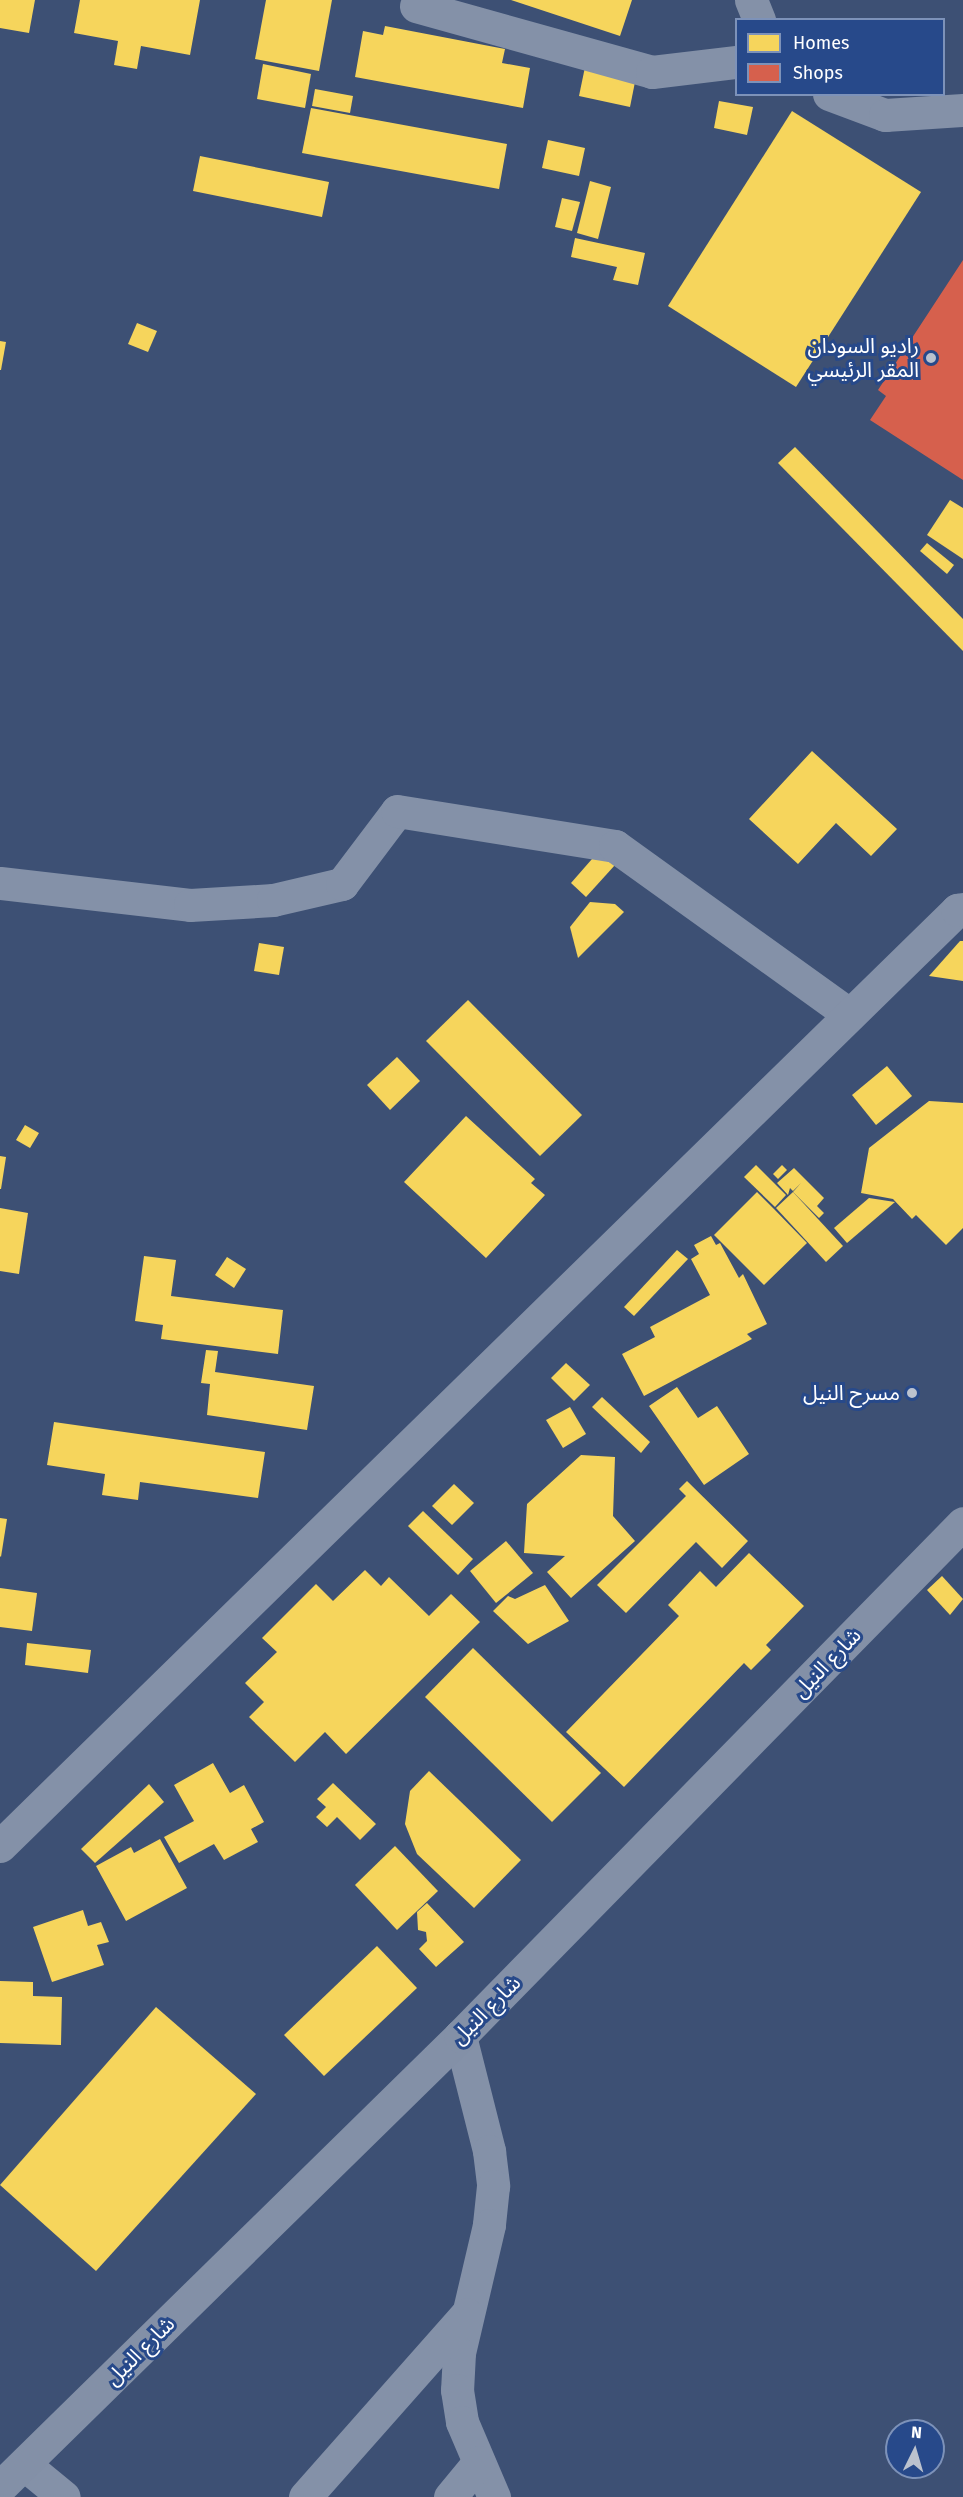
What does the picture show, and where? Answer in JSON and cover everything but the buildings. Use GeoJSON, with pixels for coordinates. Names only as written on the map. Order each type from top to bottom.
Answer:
{"type":"FeatureCollection","features":[{"type":"Feature","properties":{"kind":"main road","name":"شارع النيل"},"geometry":{"type":"LineString","coordinates":[[0,2487],[460,2036],[963,1523]]}},
{"type":"Feature","properties":{"kind":"street"},"geometry":{"type":"LineString","coordinates":[[751,0],[758,18]]}},
{"type":"Feature","properties":{"kind":"street"},"geometry":{"type":"LineString","coordinates":[[416,6],[652,72],[735,62]]}},
{"type":"Feature","properties":{"kind":"street"},"geometry":{"type":"LineString","coordinates":[[835,96],[885,114],[963,110]]}},
{"type":"Feature","properties":{"kind":"street"},"geometry":{"type":"LineString","coordinates":[[0,883],[190,905],[273,900],[342,884],[397,811],[615,846],[850,1015]]}},
{"type":"Feature","properties":{"kind":"street"},"geometry":{"type":"LineString","coordinates":[[0,1846],[957,910],[963,909]]}},
{"type":"Feature","properties":{"kind":"street"},"geometry":{"type":"LineString","coordinates":[[460,2036],[489,2151],[493,2186],[489,2225],[459,2353],[457,2390],[462,2422],[494,2497]]}},
{"type":"Feature","properties":{"kind":"street"},"geometry":{"type":"LineString","coordinates":[[305,2497],[469,2312]]}},
{"type":"Feature","properties":{"kind":"street"},"geometry":{"type":"LineString","coordinates":[[450,2497],[479,2462]]}},
{"type":"Feature","properties":{"kind":"street"},"geometry":{"type":"LineString","coordinates":[[24,2465],[63,2497]]}},
{"type":"Feature","properties":{"kind":"place","name":"راديو السودان المقر الرئيسي"},"geometry":{"type":"Point","coordinates":[931,358]}},
{"type":"Feature","properties":{"kind":"place","name":"مسرح النيل"},"geometry":{"type":"Point","coordinates":[912,1393]}}]}
